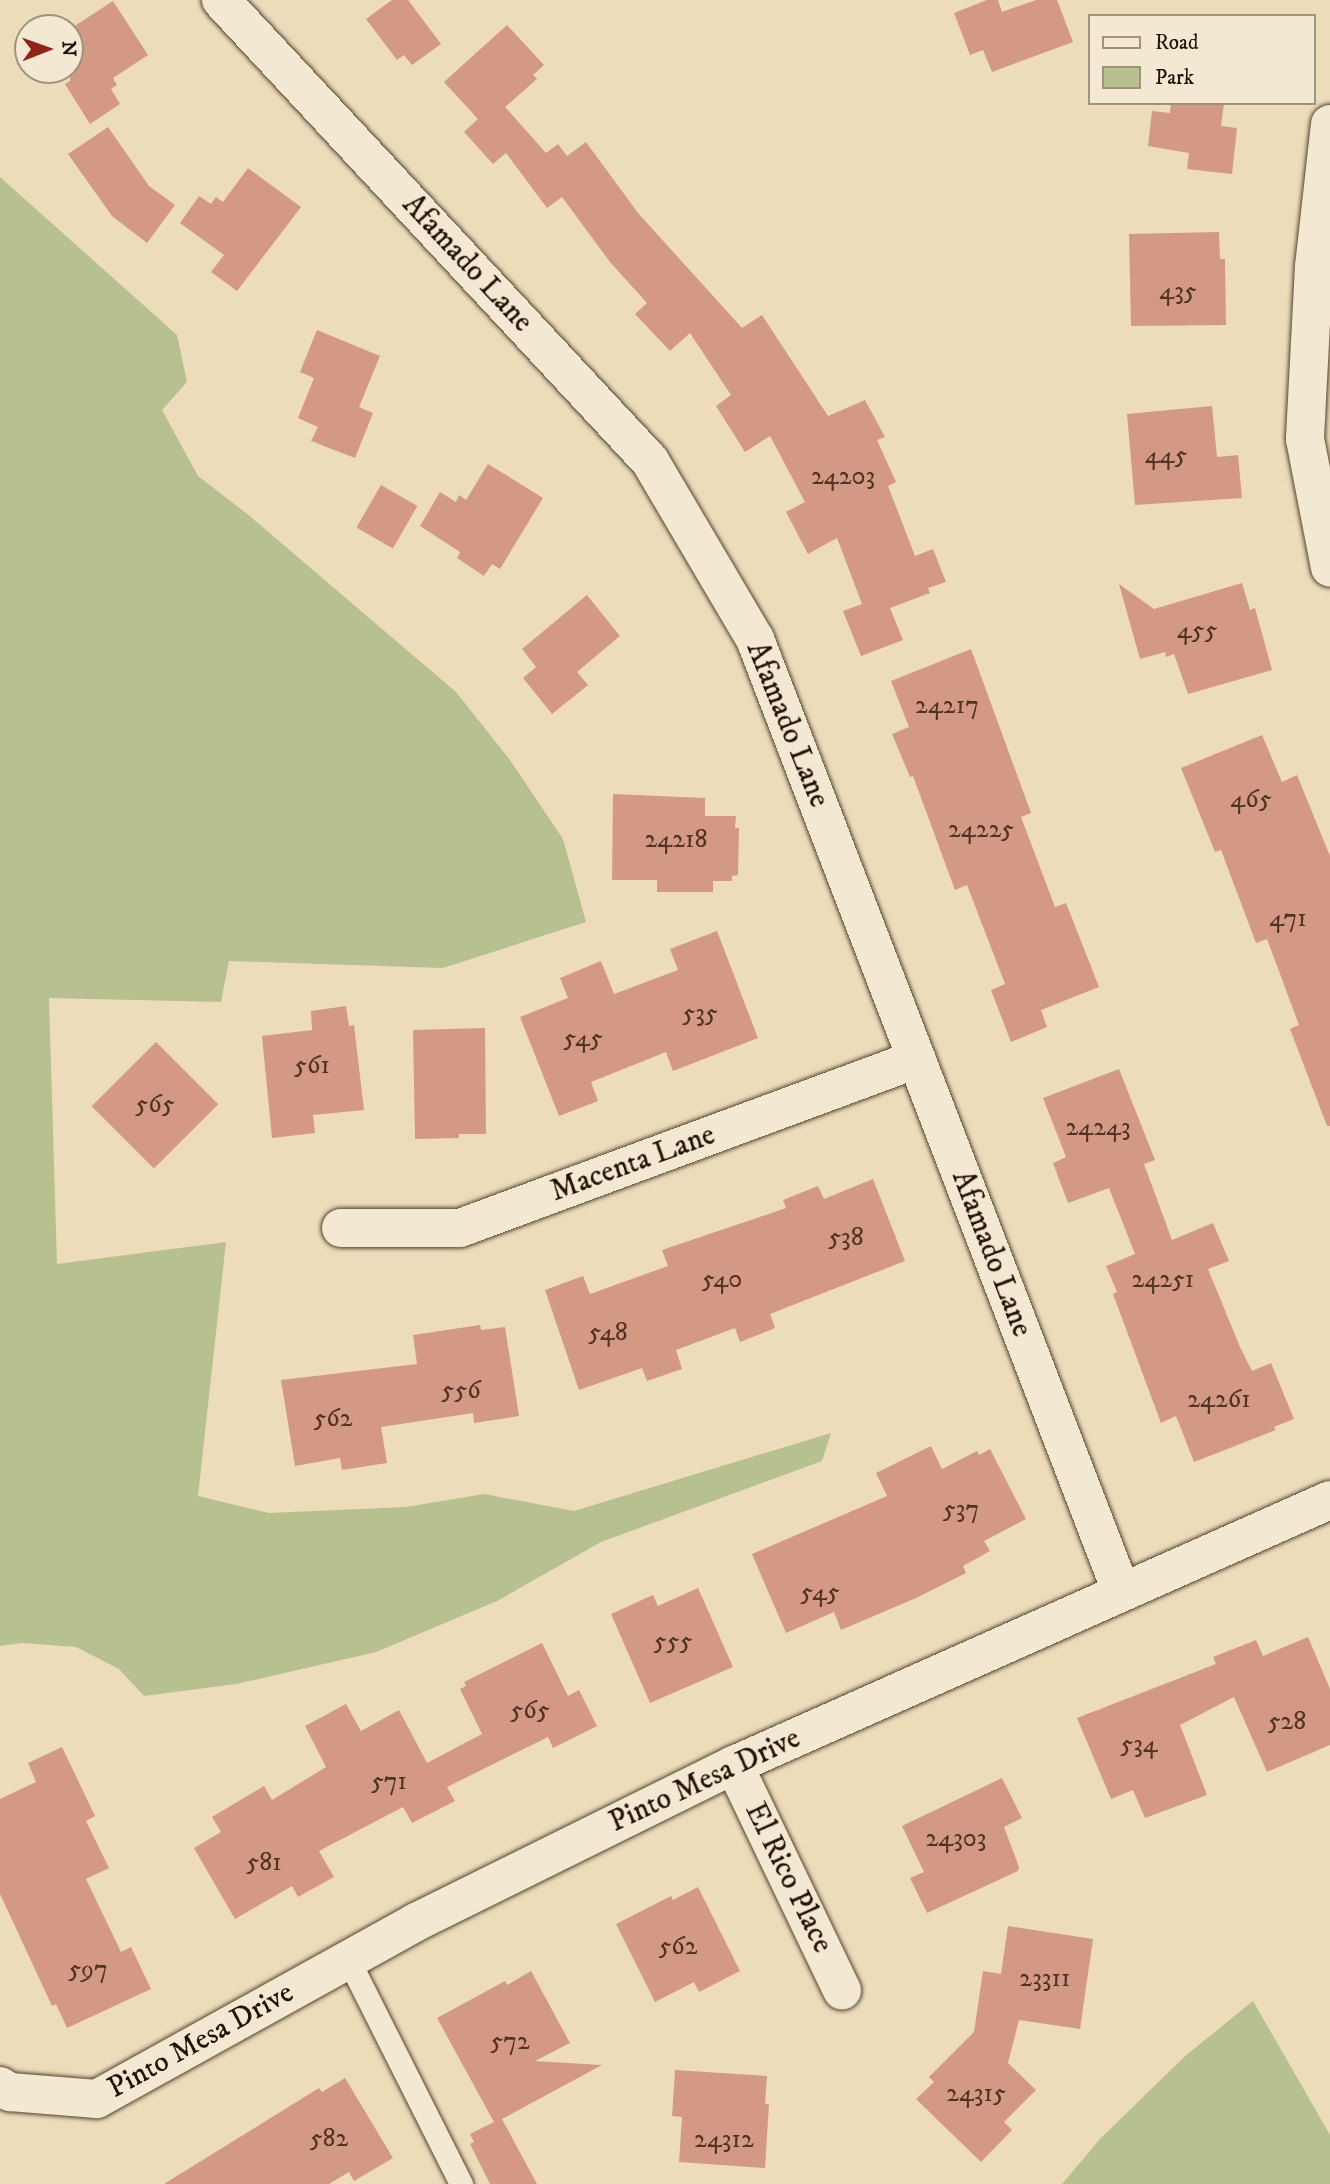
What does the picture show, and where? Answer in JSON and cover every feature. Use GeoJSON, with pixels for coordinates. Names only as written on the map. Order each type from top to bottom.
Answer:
{"type":"FeatureCollection","features":[{"type":"Feature","properties":{"kind":"street","name":"Afamado Lane"},"geometry":{"type":"LineString","coordinates":[[221,0],[650,461],[755,639],[1121,1591]]}},
{"type":"Feature","properties":{"kind":"street"},"geometry":{"type":"LineString","coordinates":[[1330,124],[1314,266],[1305,439],[1330,568]]}},
{"type":"Feature","properties":{"kind":"street","name":"Macenta Lane"},"geometry":{"type":"LineString","coordinates":[[341,1228],[460,1228],[916,1059]]}},
{"type":"Feature","properties":{"kind":"street","name":"Pinto Mesa Drive"},"geometry":{"type":"LineString","coordinates":[[0,2086],[10,2092],[97,2099],[416,1922],[734,1765],[1330,1500]]}},
{"type":"Feature","properties":{"kind":"street","name":"El Rico Place"},"geometry":{"type":"LineString","coordinates":[[734,1765],[842,1990]]}},
{"type":"Feature","properties":{"kind":"lane"},"geometry":{"type":"LineString","coordinates":[[348,1959],[461,2184]]}},
{"type":"Feature","properties":{"kind":"green space"},"geometry":{"type":"Polygon","coordinates":[[[0,177],[177,335],[187,382],[162,410],[198,476],[246,513],[456,692],[510,760],[563,839],[586,922],[443,968],[229,961],[221,1002],[49,998],[57,1264],[226,1242],[198,1496],[269,1513],[406,1507],[484,1494],[574,1511],[831,1433],[822,1461],[601,1542],[497,1601],[376,1652],[236,1684],[144,1696],[119,1669],[76,1647],[22,1643],[0,1646],[0,177]]]}},
{"type":"Feature","properties":{"kind":"green space"},"geometry":{"type":"Polygon","coordinates":[[[1253,2001],[1330,2135],[1330,2184],[1062,2184],[1100,2139],[1184,2057],[1253,2001]]]}},
{"type":"Feature","properties":{"kind":"building"},"geometry":{"type":"Polygon","coordinates":[[[392,0],[408,0],[441,44],[412,65],[404,55],[397,60],[366,19],[392,0]]]}},
{"type":"Feature","properties":{"kind":"building"},"geometry":{"type":"Polygon","coordinates":[[[987,0],[998,0],[1002,12],[1036,0],[1057,0],[1073,42],[992,72],[983,50],[970,55],[954,13],[987,0]]]}},
{"type":"Feature","properties":{"kind":"building"},"geometry":{"type":"Polygon","coordinates":[[[113,1],[148,55],[113,78],[117,85],[111,89],[120,104],[90,124],[65,84],[84,84],[84,20],[113,1]]]}},
{"type":"Feature","properties":{"kind":"building"},"geometry":{"type":"Polygon","coordinates":[[[507,25],[544,65],[533,75],[537,79],[505,107],[546,153],[558,144],[567,156],[586,142],[638,213],[742,328],[762,315],[828,416],[865,400],[885,437],[877,440],[896,482],[888,486],[915,556],[933,549],[946,582],[928,588],[930,593],[890,608],[903,640],[861,656],[843,611],[862,604],[837,538],[808,554],[786,512],[805,502],[770,436],[745,452],[716,406],[731,395],[690,333],[670,351],[635,314],[647,303],[610,262],[562,197],[547,208],[506,153],[493,164],[464,132],[478,119],[444,82],[507,25]]]}},
{"type":"Feature","properties":{"kind":"building"},"geometry":{"type":"Polygon","coordinates":[[[1171,105],[1224,105],[1221,126],[1237,128],[1232,174],[1187,169],[1189,153],[1148,146],[1152,111],[1170,113],[1171,105]]]}},
{"type":"Feature","properties":{"kind":"building"},"geometry":{"type":"Polygon","coordinates":[[[108,127],[149,186],[175,205],[147,243],[112,216],[68,154],[108,127]]]}},
{"type":"Feature","properties":{"kind":"building"},"geometry":{"type":"Polygon","coordinates":[[[248,168],[301,207],[237,291],[211,272],[224,255],[180,223],[199,196],[211,204],[216,197],[223,202],[248,168]]]}},
{"type":"Feature","properties":{"kind":"building"},"geometry":{"type":"Polygon","coordinates":[[[1219,232],[1220,259],[1225,259],[1226,325],[1131,326],[1129,234],[1219,232]]]}},
{"type":"Feature","properties":{"kind":"building"},"geometry":{"type":"Polygon","coordinates":[[[317,330],[380,356],[359,407],[373,413],[355,458],[311,441],[318,427],[298,418],[314,378],[300,372],[317,330]]]}},
{"type":"Feature","properties":{"kind":"building"},"geometry":{"type":"Polygon","coordinates":[[[1212,406],[1217,457],[1238,455],[1242,498],[1135,505],[1127,414],[1212,406]]]}},
{"type":"Feature","properties":{"kind":"building"},"geometry":{"type":"Polygon","coordinates":[[[488,464],[543,498],[500,569],[492,564],[484,576],[457,558],[460,552],[420,526],[440,492],[456,502],[459,495],[466,500],[488,464]]]}},
{"type":"Feature","properties":{"kind":"building"},"geometry":{"type":"Polygon","coordinates":[[[381,485],[417,506],[393,548],[356,527],[381,485]]]}},
{"type":"Feature","properties":{"kind":"building"},"geometry":{"type":"Polygon","coordinates":[[[1242,583],[1250,610],[1255,608],[1272,670],[1188,694],[1174,654],[1166,657],[1165,652],[1140,659],[1119,584],[1154,609],[1242,583]]]}},
{"type":"Feature","properties":{"kind":"building"},"geometry":{"type":"Polygon","coordinates":[[[587,595],[620,636],[577,672],[588,685],[552,714],[523,678],[536,667],[522,649],[587,595]]]}},
{"type":"Feature","properties":{"kind":"building"},"geometry":{"type":"Polygon","coordinates":[[[971,649],[1031,813],[1021,817],[1055,907],[1066,903],[1099,987],[1041,1010],[1047,1027],[1011,1042],[991,990],[1005,984],[967,885],[955,890],[913,776],[910,777],[892,734],[909,727],[891,681],[971,649]]]}},
{"type":"Feature","properties":{"kind":"building"},"geometry":{"type":"Polygon","coordinates":[[[1262,735],[1282,782],[1297,775],[1330,856],[1330,1126],[1327,1126],[1290,1029],[1299,1025],[1267,939],[1256,943],[1221,850],[1215,852],[1181,768],[1262,735]]]}},
{"type":"Feature","properties":{"kind":"building"},"geometry":{"type":"Polygon","coordinates":[[[613,794],[705,798],[705,816],[736,816],[735,828],[739,828],[738,875],[732,876],[732,881],[713,881],[713,892],[657,892],[657,880],[612,880],[613,794]]]}},
{"type":"Feature","properties":{"kind":"building"},"geometry":{"type":"Polygon","coordinates":[[[717,931],[758,1038],[673,1071],[666,1052],[591,1082],[598,1101],[559,1116],[520,1017],[568,998],[560,978],[601,961],[614,994],[678,970],[670,949],[717,931]]]}},
{"type":"Feature","properties":{"kind":"building"},"geometry":{"type":"Polygon","coordinates":[[[346,1006],[349,1026],[354,1025],[364,1110],[313,1115],[315,1133],[272,1138],[262,1036],[312,1030],[311,1011],[346,1006]]]}},
{"type":"Feature","properties":{"kind":"building"},"geometry":{"type":"Polygon","coordinates":[[[485,1028],[486,1134],[415,1139],[413,1030],[485,1028]]]}},
{"type":"Feature","properties":{"kind":"building"},"geometry":{"type":"Polygon","coordinates":[[[156,1042],[218,1104],[154,1169],[92,1106],[156,1042]]]}},
{"type":"Feature","properties":{"kind":"building"},"geometry":{"type":"Polygon","coordinates":[[[1119,1069],[1155,1160],[1144,1164],[1172,1240],[1213,1223],[1229,1261],[1208,1269],[1240,1347],[1252,1371],[1271,1363],[1294,1419],[1274,1427],[1276,1430],[1194,1462],[1176,1416],[1161,1423],[1113,1294],[1117,1292],[1106,1266],[1135,1254],[1109,1188],[1068,1203],[1053,1163],[1066,1157],[1043,1098],[1119,1069]]]}},
{"type":"Feature","properties":{"kind":"building"},"geometry":{"type":"Polygon","coordinates":[[[873,1179],[905,1261],[770,1314],[775,1328],[740,1342],[735,1328],[676,1350],[682,1369],[647,1381],[642,1368],[579,1390],[545,1290],[583,1276],[590,1294],[668,1266],[662,1250],[786,1208],[783,1200],[818,1186],[824,1199],[873,1179]]]}},
{"type":"Feature","properties":{"kind":"building"},"geometry":{"type":"Polygon","coordinates":[[[480,1325],[481,1330],[505,1327],[519,1416],[474,1423],[473,1413],[381,1427],[387,1463],[342,1470],[340,1458],[295,1466],[281,1380],[417,1364],[413,1335],[480,1325]]]}},
{"type":"Feature","properties":{"kind":"building"},"geometry":{"type":"Polygon","coordinates":[[[931,1446],[942,1469],[977,1451],[979,1455],[990,1449],[1026,1519],[984,1541],[990,1551],[963,1566],[966,1573],[916,1598],[841,1630],[834,1612],[786,1633],[752,1554],[887,1496],[876,1473],[931,1446]]]}},
{"type":"Feature","properties":{"kind":"building"},"geometry":{"type":"Polygon","coordinates":[[[698,1588],[733,1667],[650,1703],[611,1614],[653,1595],[658,1606],[698,1588]]]}},
{"type":"Feature","properties":{"kind":"building"},"geometry":{"type":"Polygon","coordinates":[[[1308,1637],[1330,1689],[1330,1745],[1267,1772],[1234,1697],[1180,1725],[1207,1795],[1145,1818],[1133,1790],[1111,1799],[1077,1718],[1216,1664],[1213,1657],[1256,1640],[1263,1656],[1308,1637]]]}},
{"type":"Feature","properties":{"kind":"building"},"geometry":{"type":"Polygon","coordinates":[[[542,1643],[568,1696],[579,1690],[597,1726],[553,1748],[548,1737],[447,1787],[455,1801],[412,1823],[403,1807],[319,1851],[334,1877],[298,1897],[292,1886],[235,1919],[194,1848],[221,1832],[212,1817],[264,1786],[272,1800],[326,1767],[305,1726],[346,1704],[361,1731],[399,1710],[427,1763],[482,1734],[460,1689],[466,1686],[464,1682],[542,1643]]]}},
{"type":"Feature","properties":{"kind":"building"},"geometry":{"type":"Polygon","coordinates":[[[62,1747],[95,1816],[86,1821],[109,1868],[86,1879],[121,1952],[131,1947],[151,1989],[67,2028],[56,2004],[52,2006],[0,1894],[0,1799],[36,1782],[28,1763],[62,1747]]]}},
{"type":"Feature","properties":{"kind":"building"},"geometry":{"type":"Polygon","coordinates":[[[1002,1778],[1022,1818],[1004,1827],[1019,1867],[1018,1871],[927,1913],[910,1878],[924,1872],[902,1826],[1002,1778]]]}},
{"type":"Feature","properties":{"kind":"building"},"geometry":{"type":"Polygon","coordinates":[[[698,1887],[740,1971],[699,1992],[694,1982],[655,2002],[616,1924],[671,1896],[673,1900],[698,1887]]]}},
{"type":"Feature","properties":{"kind":"building"},"geometry":{"type":"Polygon","coordinates":[[[1008,1926],[1093,1939],[1080,2029],[1019,2020],[1008,2063],[1036,2090],[1004,2122],[1012,2130],[981,2162],[916,2099],[934,2082],[929,2077],[974,2032],[983,1971],[1001,1974],[1008,1926]]]}},
{"type":"Feature","properties":{"kind":"building"},"geometry":{"type":"Polygon","coordinates":[[[531,1971],[570,2043],[535,2061],[602,2065],[502,2119],[537,2184],[490,2184],[470,2144],[474,2142],[470,2134],[494,2122],[437,2018],[505,1981],[507,1985],[531,1971]]]}},
{"type":"Feature","properties":{"kind":"building"},"geometry":{"type":"Polygon","coordinates":[[[675,2070],[767,2076],[765,2104],[769,2104],[765,2168],[679,2162],[682,2117],[672,2116],[675,2070]]]}},
{"type":"Feature","properties":{"kind":"building"},"geometry":{"type":"Polygon","coordinates":[[[345,2078],[393,2158],[354,2181],[349,2172],[329,2184],[164,2184],[319,2088],[322,2092],[345,2078]]]}}]}
